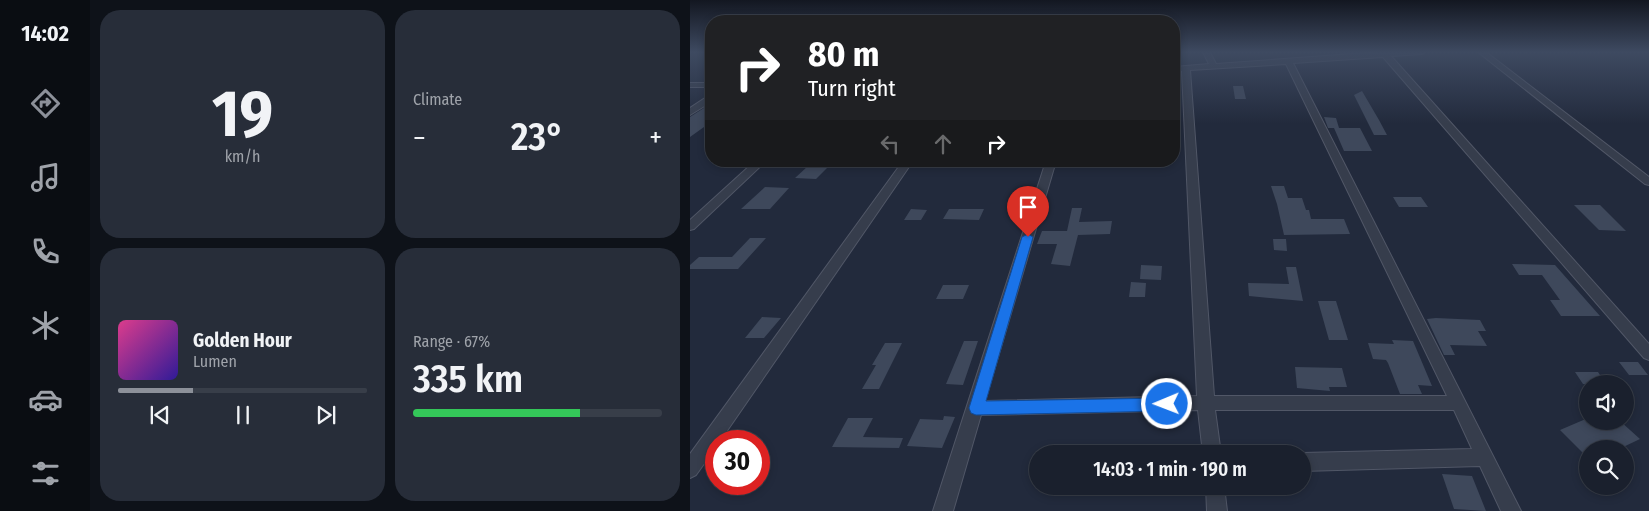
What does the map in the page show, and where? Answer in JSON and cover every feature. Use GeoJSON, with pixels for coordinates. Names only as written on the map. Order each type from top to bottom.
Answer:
{"type":"FeatureCollection","features":[{"type":"Feature","properties":{"kind":"street"},"geometry":{"type":"LineString","coordinates":[[1181,76],[1211,445]]}},
{"type":"Feature","properties":{"kind":"street"},"geometry":{"type":"LineString","coordinates":[[1291,76],[1459,403],[1511,511]]}},
{"type":"Feature","properties":{"kind":"street"},"geometry":{"type":"LineString","coordinates":[[1405,76],[1649,354]]}},
{"type":"Feature","properties":{"kind":"street"},"geometry":{"type":"LineString","coordinates":[[1512,76],[1649,182]]}},
{"type":"Feature","properties":{"kind":"street"},"geometry":{"type":"LineString","coordinates":[[694,85],[705,78]]}},
{"type":"Feature","properties":{"kind":"street"},"geometry":{"type":"LineString","coordinates":[[690,112],[705,102]]}},
{"type":"Feature","properties":{"kind":"street"},"geometry":{"type":"LineString","coordinates":[[690,226],[754,167]]}},
{"type":"Feature","properties":{"kind":"street"},"geometry":{"type":"LineString","coordinates":[[690,469],[904,167]]}},
{"type":"Feature","properties":{"kind":"street"},"geometry":{"type":"LineString","coordinates":[[943,511],[1049,167]]}},
{"type":"Feature","properties":{"kind":"street"},"geometry":{"type":"LineString","coordinates":[[976,408],[1206,403],[1459,403]]}},
{"type":"Feature","properties":{"kind":"street"},"geometry":{"type":"LineString","coordinates":[[1311,462],[1485,457]]}},
{"type":"Feature","properties":{"kind":"street"},"geometry":{"type":"LineString","coordinates":[[1216,495],[1217,511]]}},
{"type":"Feature","properties":{"kind":"building"},"geometry":{"type":"Polygon","coordinates":[[[1233,86],[1243,86],[1246,99],[1235,99],[1233,86]]]}},
{"type":"Feature","properties":{"kind":"building"},"geometry":{"type":"Polygon","coordinates":[[[1362,91],[1387,135],[1374,135],[1354,95],[1362,91]]]}},
{"type":"Feature","properties":{"kind":"building"},"geometry":{"type":"Polygon","coordinates":[[[705,108],[705,126],[690,137],[690,117],[705,108]]]}},
{"type":"Feature","properties":{"kind":"building"},"geometry":{"type":"Polygon","coordinates":[[[1324,117],[1336,118],[1339,128],[1360,128],[1372,151],[1344,151],[1334,128],[1328,128],[1324,117]]]}},
{"type":"Feature","properties":{"kind":"building"},"geometry":{"type":"Polygon","coordinates":[[[807,167],[828,167],[816,179],[795,178],[807,167]]]}},
{"type":"Feature","properties":{"kind":"building"},"geometry":{"type":"Polygon","coordinates":[[[1271,186],[1284,186],[1288,198],[1302,198],[1306,210],[1309,210],[1311,219],[1344,219],[1350,234],[1284,235],[1271,186]]]}},
{"type":"Feature","properties":{"kind":"building"},"geometry":{"type":"Polygon","coordinates":[[[765,187],[789,188],[770,209],[741,209],[765,187]]]}},
{"type":"Feature","properties":{"kind":"building"},"geometry":{"type":"Polygon","coordinates":[[[1393,197],[1421,197],[1428,207],[1399,207],[1393,197]]]}},
{"type":"Feature","properties":{"kind":"building"},"geometry":{"type":"Polygon","coordinates":[[[1574,205],[1600,205],[1626,231],[1599,230],[1574,205]]]}},
{"type":"Feature","properties":{"kind":"building"},"geometry":{"type":"Polygon","coordinates":[[[1072,208],[1082,208],[1079,222],[1112,221],[1110,234],[1078,235],[1070,266],[1051,264],[1057,244],[1037,244],[1042,231],[1067,231],[1072,208]]]}},
{"type":"Feature","properties":{"kind":"building"},"geometry":{"type":"Polygon","coordinates":[[[911,209],[927,210],[921,220],[904,220],[911,209]]]}},
{"type":"Feature","properties":{"kind":"building"},"geometry":{"type":"Polygon","coordinates":[[[949,209],[984,209],[979,220],[943,219],[949,209]]]}},
{"type":"Feature","properties":{"kind":"building"},"geometry":{"type":"Polygon","coordinates":[[[750,238],[766,238],[738,269],[690,269],[690,265],[699,257],[732,257],[750,238]]]}},
{"type":"Feature","properties":{"kind":"building"},"geometry":{"type":"Polygon","coordinates":[[[1273,239],[1286,239],[1287,251],[1274,250],[1273,239]]]}},
{"type":"Feature","properties":{"kind":"building"},"geometry":{"type":"Polygon","coordinates":[[[1512,264],[1555,265],[1600,316],[1561,316],[1550,300],[1560,300],[1542,275],[1519,275],[1512,264]]]}},
{"type":"Feature","properties":{"kind":"building"},"geometry":{"type":"Polygon","coordinates":[[[1141,265],[1162,266],[1161,280],[1140,279],[1141,265]]]}},
{"type":"Feature","properties":{"kind":"building"},"geometry":{"type":"Polygon","coordinates":[[[1286,267],[1296,267],[1303,301],[1249,296],[1248,283],[1289,284],[1286,267]]]}},
{"type":"Feature","properties":{"kind":"building"},"geometry":{"type":"Polygon","coordinates":[[[1131,282],[1146,283],[1145,297],[1129,297],[1131,282]]]}},
{"type":"Feature","properties":{"kind":"building"},"geometry":{"type":"Polygon","coordinates":[[[943,285],[969,285],[963,299],[936,299],[943,285]]]}},
{"type":"Feature","properties":{"kind":"building"},"geometry":{"type":"Polygon","coordinates":[[[1318,301],[1336,301],[1348,340],[1329,340],[1318,301]]]}},
{"type":"Feature","properties":{"kind":"building"},"geometry":{"type":"Polygon","coordinates":[[[762,317],[781,318],[764,338],[745,338],[762,317]]]}},
{"type":"Feature","properties":{"kind":"building"},"geometry":{"type":"Polygon","coordinates":[[[1427,319],[1480,320],[1486,331],[1478,331],[1487,346],[1450,345],[1455,355],[1444,355],[1427,319]]]}},
{"type":"Feature","properties":{"kind":"building"},"geometry":{"type":"Polygon","coordinates":[[[1392,340],[1413,341],[1432,386],[1418,385],[1422,394],[1400,394],[1386,360],[1373,359],[1368,343],[1394,344],[1392,340]]]}},
{"type":"Feature","properties":{"kind":"building"},"geometry":{"type":"Polygon","coordinates":[[[964,341],[978,341],[963,385],[946,384],[964,341]]]}},
{"type":"Feature","properties":{"kind":"building"},"geometry":{"type":"Polygon","coordinates":[[[885,343],[902,343],[879,389],[862,389],[876,365],[872,365],[885,343]]]}},
{"type":"Feature","properties":{"kind":"building"},"geometry":{"type":"Polygon","coordinates":[[[1619,362],[1638,362],[1648,375],[1634,375],[1629,375],[1619,362]]]}},
{"type":"Feature","properties":{"kind":"building"},"geometry":{"type":"Polygon","coordinates":[[[1295,367],[1342,368],[1347,387],[1329,387],[1330,391],[1297,388],[1295,367]]]}},
{"type":"Feature","properties":{"kind":"building"},"geometry":{"type":"Polygon","coordinates":[[[1575,372],[1598,372],[1600,375],[1579,375],[1579,378],[1575,372]]]}},
{"type":"Feature","properties":{"kind":"building"},"geometry":{"type":"Polygon","coordinates":[[[944,416],[955,417],[942,448],[907,446],[920,419],[943,420],[944,416]]]}},
{"type":"Feature","properties":{"kind":"building"},"geometry":{"type":"Polygon","coordinates":[[[848,418],[873,418],[863,437],[903,438],[899,448],[832,447],[848,418]]]}},
{"type":"Feature","properties":{"kind":"building"},"geometry":{"type":"Polygon","coordinates":[[[1579,422],[1579,430],[1630,430],[1640,439],[1634,442],[1634,440],[1579,440],[1579,449],[1560,430],[1579,422]]]}},
{"type":"Feature","properties":{"kind":"building"},"geometry":{"type":"Polygon","coordinates":[[[1442,474],[1472,476],[1486,511],[1454,509],[1442,474]]]}},
{"type":"Feature","properties":{"kind":"route"},"geometry":{"type":"LineString","coordinates":[[1028,237],[976,408],[1167,404]]}}]}
